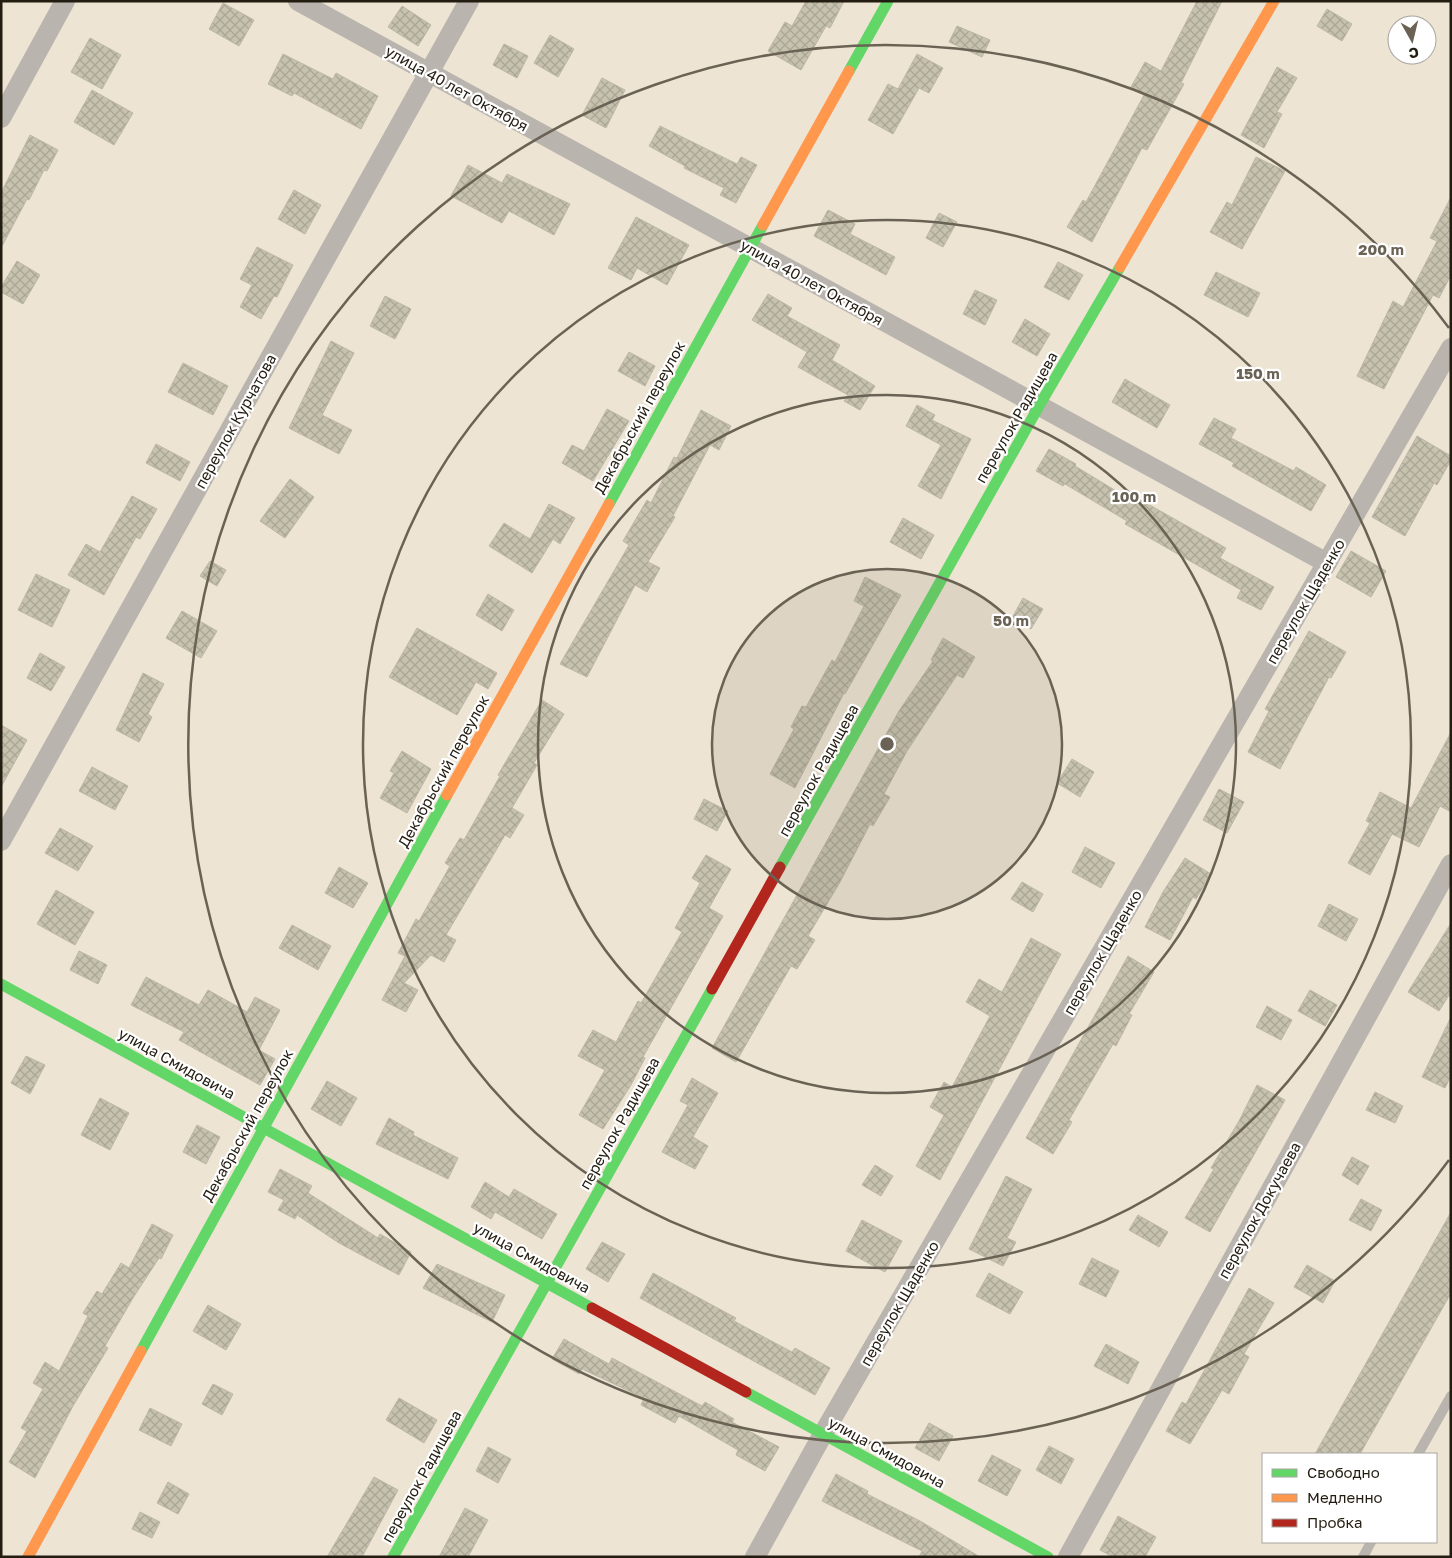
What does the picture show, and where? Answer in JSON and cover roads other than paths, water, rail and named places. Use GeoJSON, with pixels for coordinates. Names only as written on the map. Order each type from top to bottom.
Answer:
{"type":"FeatureCollection","features":[{"type":"Feature","properties":{"kind":"street"},"geometry":{"type":"LineString","coordinates":[[1,118],[65,1]]}},
{"type":"Feature","properties":{"kind":"street","name":"улица 40 лет Октября"},"geometry":{"type":"LineString","coordinates":[[298,1],[1327,563]]}},
{"type":"Feature","properties":{"kind":"street","name":"переулок Курчатова"},"geometry":{"type":"LineString","coordinates":[[1,841],[469,1]]}},
{"type":"Feature","properties":{"kind":"street","name":"Декабрьский переулок"},"geometry":{"type":"LineString","coordinates":[[28,1557],[263,1127],[888,1]]}},
{"type":"Feature","properties":{"kind":"street","name":"переулок Радищева"},"geometry":{"type":"LineString","coordinates":[[393,1557],[1039,406],[1274,1]]}},
{"type":"Feature","properties":{"kind":"street","name":"переулок Щаденко"},"geometry":{"type":"LineString","coordinates":[[755,1557],[824,1434],[1451,348]]}},
{"type":"Feature","properties":{"kind":"street","name":"переулок Докучаева"},"geometry":{"type":"LineString","coordinates":[[1068,1557],[1451,864]]}},
{"type":"Feature","properties":{"kind":"street","name":"улица Смидовича"},"geometry":{"type":"LineString","coordinates":[[1,984],[1048,1557]]}},
{"type":"Feature","properties":{"kind":"lane"},"geometry":{"type":"LineString","coordinates":[[1419,1453],[1451,1396]]}},
{"type":"Feature","properties":{"kind":"lane"},"geometry":{"type":"LineString","coordinates":[[1363,1557],[1370,1543]]}}]}
